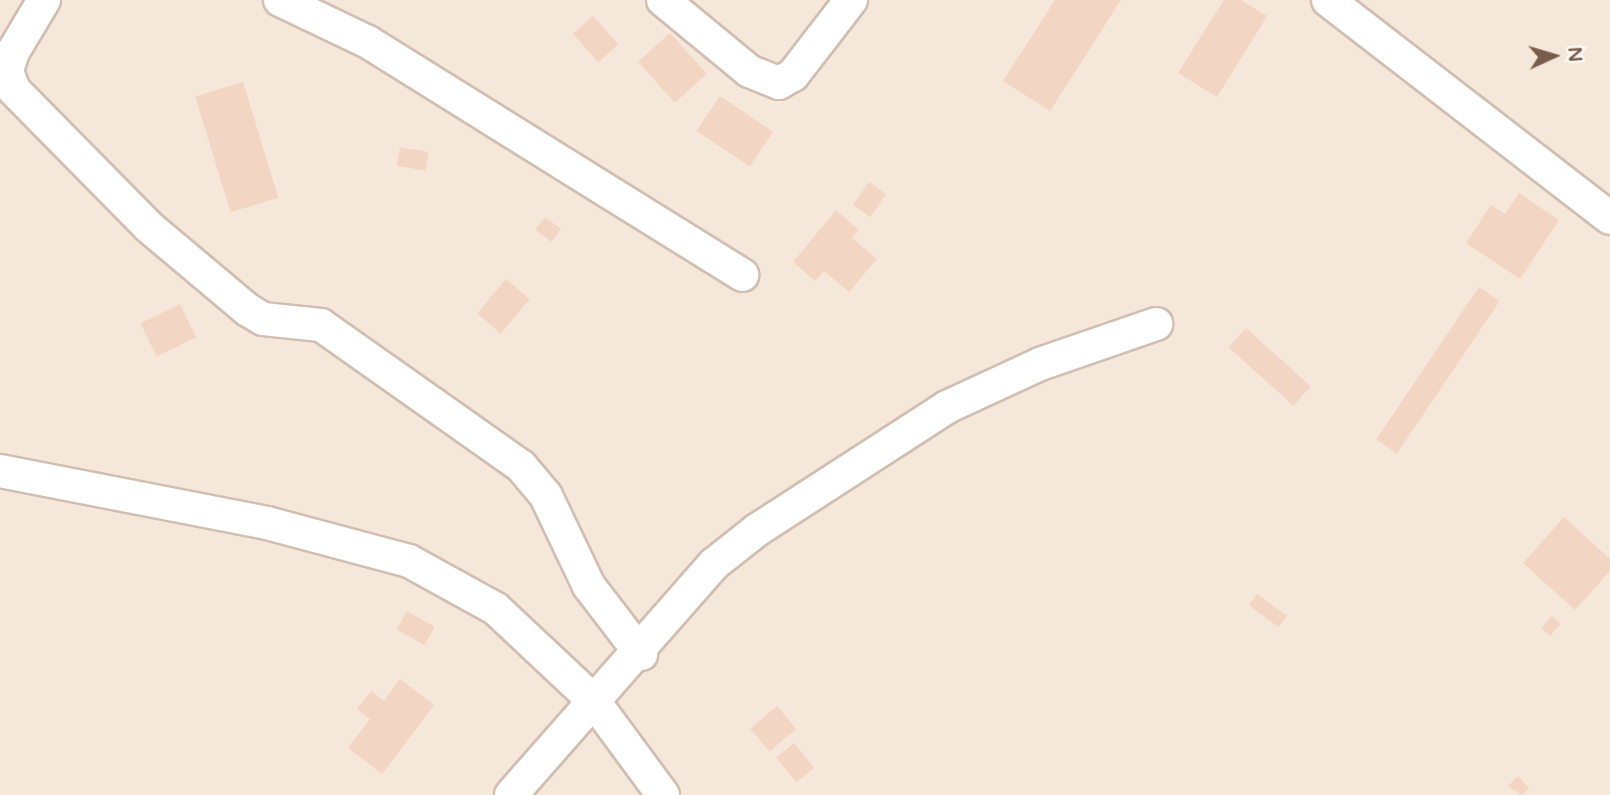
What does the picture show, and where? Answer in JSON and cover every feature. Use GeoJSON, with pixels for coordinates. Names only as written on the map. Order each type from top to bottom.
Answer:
{"type":"FeatureCollection","features":[{"type":"Feature","properties":{"kind":"street"},"geometry":{"type":"LineString","coordinates":[[44,0],[13,52],[7,71],[14,90],[149,227],[248,310],[263,318],[321,325],[521,466],[546,496],[589,586],[641,654]]}},
{"type":"Feature","properties":{"kind":"street"},"geometry":{"type":"LineString","coordinates":[[281,0],[368,42],[743,275]]}},
{"type":"Feature","properties":{"kind":"street"},"geometry":{"type":"LineString","coordinates":[[663,0],[749,71],[779,83],[793,75],[851,0]]}},
{"type":"Feature","properties":{"kind":"street"},"geometry":{"type":"LineString","coordinates":[[1328,0],[1610,218]]}},
{"type":"Feature","properties":{"kind":"street"},"geometry":{"type":"LineString","coordinates":[[510,795],[593,700],[641,654],[714,564],[830,478],[947,407],[1040,364],[1156,324]]}},
{"type":"Feature","properties":{"kind":"street"},"geometry":{"type":"LineString","coordinates":[[0,471],[267,523],[410,561],[496,609],[593,700],[663,795]]}},
{"type":"Feature","properties":{"kind":"shaded area"},"geometry":{"type":"Polygon","coordinates":[[[0,0],[1610,0],[1610,795],[0,795],[0,0]]]}},
{"type":"Feature","properties":{"kind":"building"},"geometry":{"type":"Polygon","coordinates":[[[1055,0],[1121,0],[1050,111],[1003,81],[1055,0]]]}},
{"type":"Feature","properties":{"kind":"building"},"geometry":{"type":"Polygon","coordinates":[[[1224,0],[1241,0],[1267,16],[1217,97],[1178,73],[1224,0]]]}},
{"type":"Feature","properties":{"kind":"building"},"geometry":{"type":"Polygon","coordinates":[[[593,16],[618,44],[598,62],[573,34],[593,16]]]}},
{"type":"Feature","properties":{"kind":"building"},"geometry":{"type":"Polygon","coordinates":[[[670,33],[707,74],[675,103],[638,62],[670,33]]]}},
{"type":"Feature","properties":{"kind":"building"},"geometry":{"type":"Polygon","coordinates":[[[243,82],[278,198],[231,212],[195,97],[243,82]]]}},
{"type":"Feature","properties":{"kind":"building"},"geometry":{"type":"Polygon","coordinates":[[[720,96],[773,132],[750,167],[697,131],[720,96]]]}},
{"type":"Feature","properties":{"kind":"building"},"geometry":{"type":"Polygon","coordinates":[[[400,147],[429,152],[425,171],[397,166],[400,147]]]}},
{"type":"Feature","properties":{"kind":"building"},"geometry":{"type":"Polygon","coordinates":[[[869,182],[886,194],[870,217],[853,205],[869,182]]]}},
{"type":"Feature","properties":{"kind":"building"},"geometry":{"type":"Polygon","coordinates":[[[1519,193],[1559,220],[1520,279],[1466,243],[1491,205],[1505,214],[1519,193]]]}},
{"type":"Feature","properties":{"kind":"building"},"geometry":{"type":"Polygon","coordinates":[[[836,210],[859,230],[852,238],[877,259],[849,292],[824,271],[815,281],[793,262],[836,210]]]}},
{"type":"Feature","properties":{"kind":"building"},"geometry":{"type":"Polygon","coordinates":[[[545,217],[561,229],[551,242],[535,230],[545,217]]]}},
{"type":"Feature","properties":{"kind":"building"},"geometry":{"type":"Polygon","coordinates":[[[506,279],[530,299],[501,333],[477,313],[506,279]]]}},
{"type":"Feature","properties":{"kind":"building"},"geometry":{"type":"Polygon","coordinates":[[[1479,287],[1500,301],[1397,454],[1376,440],[1479,287]]]}},
{"type":"Feature","properties":{"kind":"building"},"geometry":{"type":"Polygon","coordinates":[[[180,304],[196,337],[157,357],[140,323],[180,304]]]}},
{"type":"Feature","properties":{"kind":"building"},"geometry":{"type":"Polygon","coordinates":[[[1246,328],[1311,386],[1293,406],[1229,347],[1246,328]]]}},
{"type":"Feature","properties":{"kind":"building"},"geometry":{"type":"Polygon","coordinates":[[[1564,517],[1610,559],[1610,571],[1575,610],[1523,563],[1564,517]]]}},
{"type":"Feature","properties":{"kind":"building"},"geometry":{"type":"Polygon","coordinates":[[[1257,594],[1287,616],[1279,627],[1249,605],[1257,594]]]}},
{"type":"Feature","properties":{"kind":"building"},"geometry":{"type":"Polygon","coordinates":[[[407,611],[435,627],[424,645],[396,629],[407,611]]]}},
{"type":"Feature","properties":{"kind":"building"},"geometry":{"type":"Polygon","coordinates":[[[1552,616],[1561,624],[1550,636],[1541,628],[1552,616]]]}},
{"type":"Feature","properties":{"kind":"building"},"geometry":{"type":"Polygon","coordinates":[[[400,679],[434,705],[382,774],[348,748],[370,719],[357,709],[371,691],[384,701],[400,679]]]}},
{"type":"Feature","properties":{"kind":"building"},"geometry":{"type":"Polygon","coordinates":[[[777,706],[796,729],[769,751],[750,728],[777,706]]]}},
{"type":"Feature","properties":{"kind":"building"},"geometry":{"type":"Polygon","coordinates":[[[794,743],[814,768],[796,782],[776,757],[794,743]]]}},
{"type":"Feature","properties":{"kind":"building"},"geometry":{"type":"Polygon","coordinates":[[[1518,776],[1529,788],[1522,795],[1508,786],[1518,776]]]}}]}
